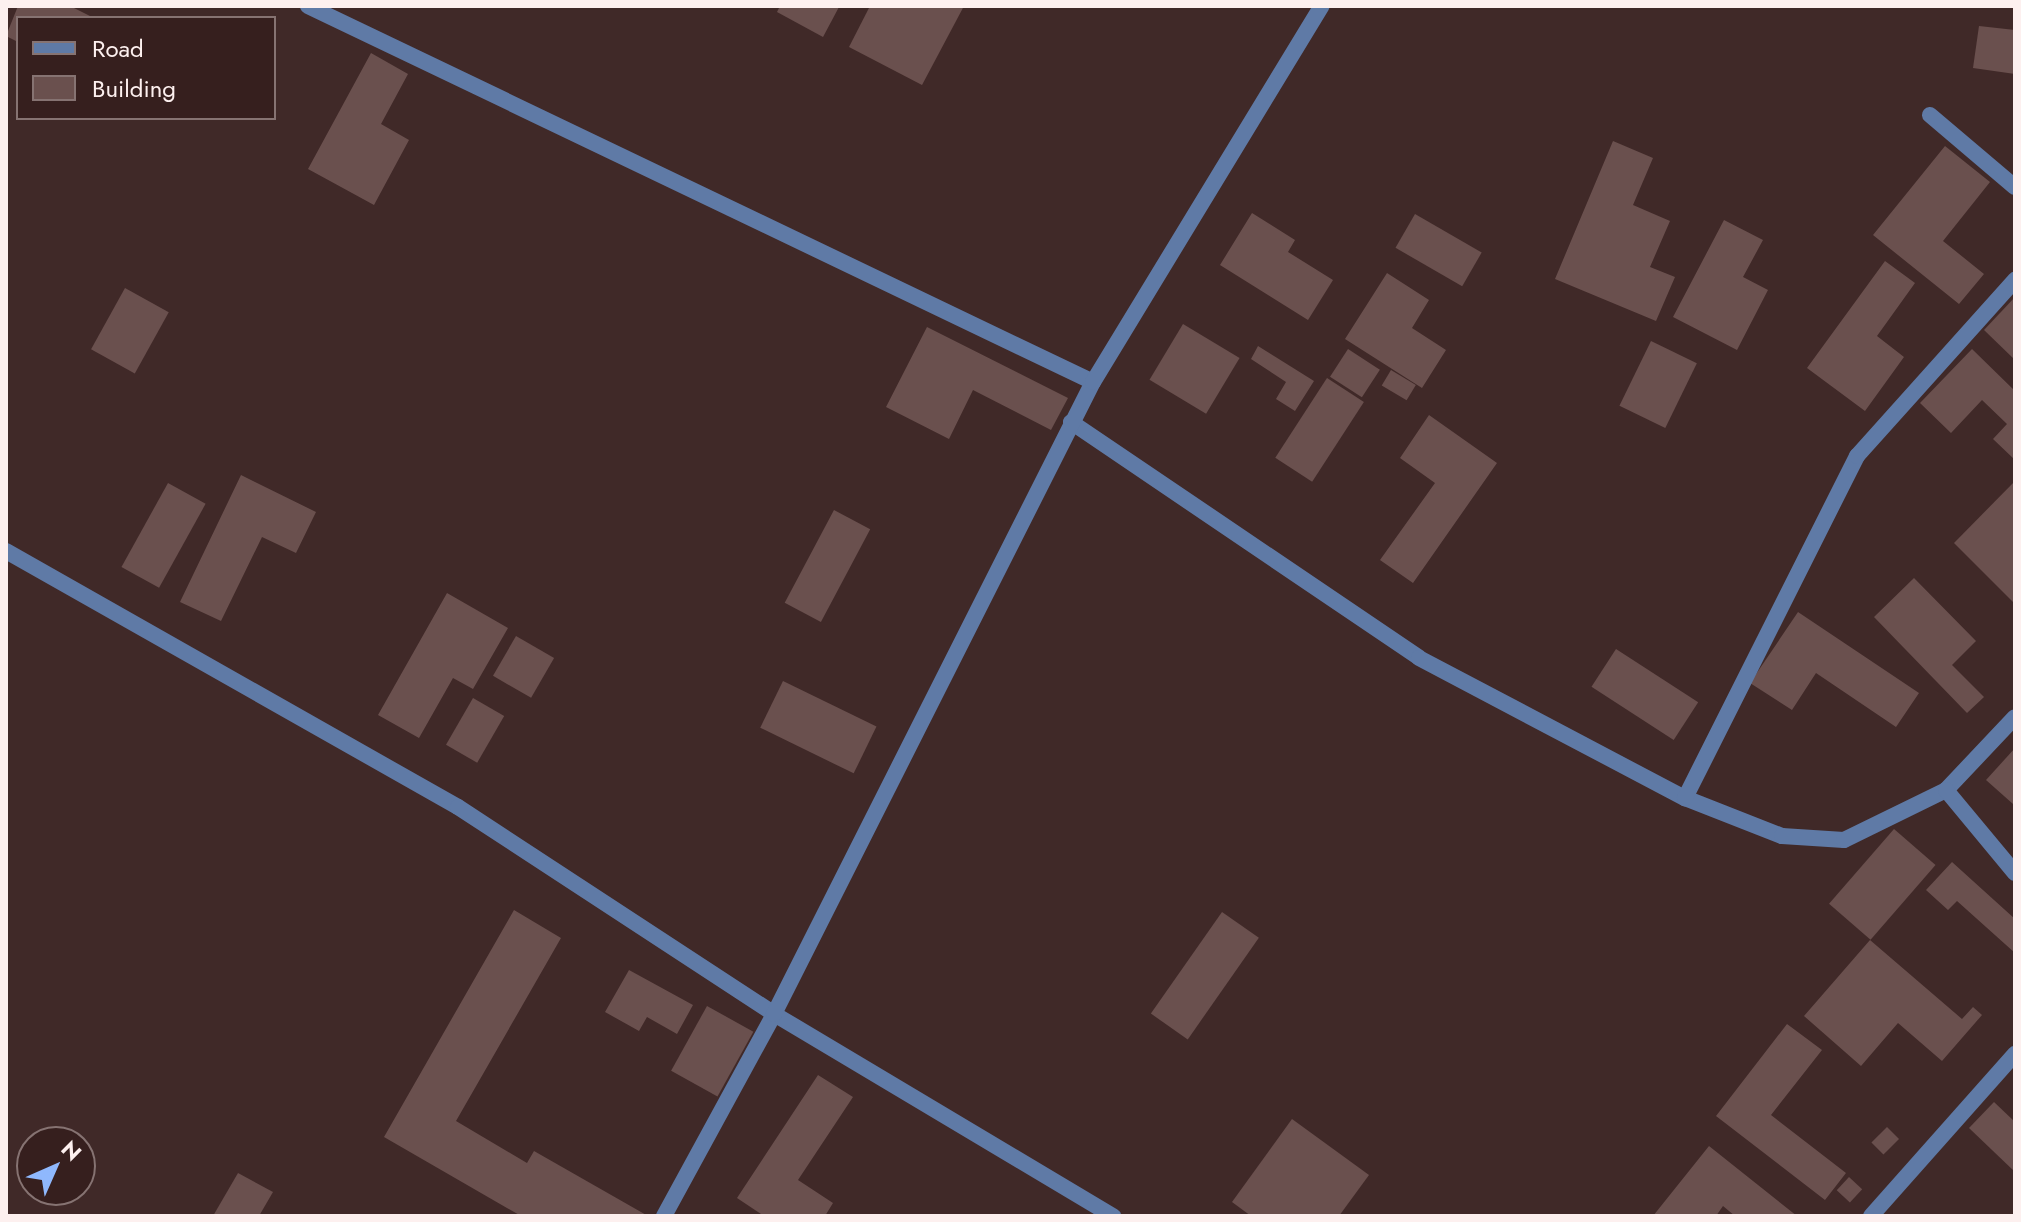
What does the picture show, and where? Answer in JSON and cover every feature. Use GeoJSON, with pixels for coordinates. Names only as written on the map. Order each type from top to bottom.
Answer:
{"type":"FeatureCollection","features":[{"type":"Feature","properties":{"kind":"street"},"geometry":{"type":"LineString","coordinates":[[308,6],[1093,382]]}},
{"type":"Feature","properties":{"kind":"street"},"geometry":{"type":"LineString","coordinates":[[664,1216],[774,1014],[1071,422],[1322,6]]}},
{"type":"Feature","properties":{"kind":"street"},"geometry":{"type":"LineString","coordinates":[[1930,115],[2015,187]]}},
{"type":"Feature","properties":{"kind":"street"},"geometry":{"type":"LineString","coordinates":[[1685,798],[1857,456],[2015,280]]}},
{"type":"Feature","properties":{"kind":"street"},"geometry":{"type":"LineString","coordinates":[[1071,422],[1419,658],[1685,798],[1782,836],[1844,840],[1946,790],[2015,717]]}},
{"type":"Feature","properties":{"kind":"street"},"geometry":{"type":"LineString","coordinates":[[6,551],[458,807],[774,1014],[1113,1216]]}},
{"type":"Feature","properties":{"kind":"street"},"geometry":{"type":"LineString","coordinates":[[1946,790],[2015,873]]}},
{"type":"Feature","properties":{"kind":"street"},"geometry":{"type":"LineString","coordinates":[[1871,1216],[2015,1054]]}},
{"type":"Feature","properties":{"kind":"building"},"geometry":{"type":"Polygon","coordinates":[[[18,6],[70,6],[90,16],[16,16],[16,41],[6,36],[18,6]]]}},
{"type":"Feature","properties":{"kind":"building"},"geometry":{"type":"Polygon","coordinates":[[[780,6],[839,7],[823,37],[777,12],[780,6]]]}},
{"type":"Feature","properties":{"kind":"building"},"geometry":{"type":"Polygon","coordinates":[[[870,6],[964,6],[922,85],[849,47],[870,6]]]}},
{"type":"Feature","properties":{"kind":"building"},"geometry":{"type":"Polygon","coordinates":[[[1979,26],[2015,30],[2015,74],[1973,68],[1979,26]]]}},
{"type":"Feature","properties":{"kind":"building"},"geometry":{"type":"Polygon","coordinates":[[[371,53],[408,74],[381,124],[409,140],[374,205],[308,169],[371,53]]]}},
{"type":"Feature","properties":{"kind":"building"},"geometry":{"type":"Polygon","coordinates":[[[1613,141],[1653,158],[1633,205],[1670,221],[1650,267],[1675,277],[1656,321],[1555,279],[1613,141]]]}},
{"type":"Feature","properties":{"kind":"building"},"geometry":{"type":"Polygon","coordinates":[[[1945,146],[1990,182],[1943,241],[1984,274],[1959,304],[1873,235],[1945,146]]]}},
{"type":"Feature","properties":{"kind":"building"},"geometry":{"type":"Polygon","coordinates":[[[1252,213],[1295,240],[1288,252],[1333,280],[1308,320],[1220,265],[1252,213]]]}},
{"type":"Feature","properties":{"kind":"building"},"geometry":{"type":"Polygon","coordinates":[[[1415,214],[1482,252],[1462,286],[1396,248],[1415,214]]]}},
{"type":"Feature","properties":{"kind":"building"},"geometry":{"type":"Polygon","coordinates":[[[1724,220],[1763,240],[1743,277],[1768,290],[1737,350],[1673,317],[1724,220]]]}},
{"type":"Feature","properties":{"kind":"building"},"geometry":{"type":"Polygon","coordinates":[[[1885,261],[1915,283],[1877,336],[1904,357],[1865,411],[1807,368],[1885,261]]]}},
{"type":"Feature","properties":{"kind":"building"},"geometry":{"type":"Polygon","coordinates":[[[1387,273],[1429,300],[1412,328],[1446,350],[1422,388],[1345,339],[1387,273]]]}},
{"type":"Feature","properties":{"kind":"building"},"geometry":{"type":"Polygon","coordinates":[[[125,288],[169,312],[135,373],[91,349],[125,288]]]}},
{"type":"Feature","properties":{"kind":"building"},"geometry":{"type":"Polygon","coordinates":[[[2015,297],[2015,360],[1984,330],[2015,297]]]}},
{"type":"Feature","properties":{"kind":"building"},"geometry":{"type":"Polygon","coordinates":[[[1183,324],[1240,358],[1206,414],[1150,380],[1183,324]]]}},
{"type":"Feature","properties":{"kind":"building"},"geometry":{"type":"Polygon","coordinates":[[[927,327],[1068,398],[1051,430],[973,390],[949,439],[886,407],[927,327]]]}},
{"type":"Feature","properties":{"kind":"building"},"geometry":{"type":"Polygon","coordinates":[[[1651,341],[1697,363],[1665,428],[1619,406],[1651,341]]]}},
{"type":"Feature","properties":{"kind":"building"},"geometry":{"type":"Polygon","coordinates":[[[1258,346],[1314,381],[1295,411],[1276,399],[1286,382],[1251,359],[1258,346]]]}},
{"type":"Feature","properties":{"kind":"building"},"geometry":{"type":"Polygon","coordinates":[[[1348,349],[1380,370],[1362,397],[1330,377],[1348,349]]]}},
{"type":"Feature","properties":{"kind":"building"},"geometry":{"type":"Polygon","coordinates":[[[1972,349],[2015,391],[2015,460],[1993,439],[2007,424],[1982,400],[1951,433],[1920,403],[1972,349]]]}},
{"type":"Feature","properties":{"kind":"building"},"geometry":{"type":"Polygon","coordinates":[[[1391,370],[1416,385],[1407,400],[1382,385],[1391,370]]]}},
{"type":"Feature","properties":{"kind":"building"},"geometry":{"type":"Polygon","coordinates":[[[1327,378],[1364,402],[1312,482],[1275,458],[1327,378]]]}},
{"type":"Feature","properties":{"kind":"building"},"geometry":{"type":"Polygon","coordinates":[[[1429,415],[1497,463],[1413,583],[1380,560],[1435,483],[1400,458],[1429,415]]]}},
{"type":"Feature","properties":{"kind":"building"},"geometry":{"type":"Polygon","coordinates":[[[241,475],[316,512],[296,553],[262,537],[221,621],[180,602],[241,475]]]}},
{"type":"Feature","properties":{"kind":"building"},"geometry":{"type":"Polygon","coordinates":[[[2015,481],[2015,604],[1954,543],[2015,481]]]}},
{"type":"Feature","properties":{"kind":"building"},"geometry":{"type":"Polygon","coordinates":[[[168,483],[206,504],[159,588],[121,567],[168,483]]]}},
{"type":"Feature","properties":{"kind":"building"},"geometry":{"type":"Polygon","coordinates":[[[834,510],[870,529],[821,622],[785,603],[834,510]]]}},
{"type":"Feature","properties":{"kind":"building"},"geometry":{"type":"Polygon","coordinates":[[[1914,578],[1976,641],[1952,665],[1984,697],[1967,713],[1874,617],[1914,578]]]}},
{"type":"Feature","properties":{"kind":"building"},"geometry":{"type":"Polygon","coordinates":[[[447,593],[508,628],[473,689],[453,678],[419,738],[378,715],[447,593]]]}},
{"type":"Feature","properties":{"kind":"building"},"geometry":{"type":"Polygon","coordinates":[[[1798,612],[1919,693],[1896,727],[1816,673],[1792,710],[1750,683],[1798,612]]]}},
{"type":"Feature","properties":{"kind":"building"},"geometry":{"type":"Polygon","coordinates":[[[516,636],[554,658],[531,698],[493,676],[516,636]]]}},
{"type":"Feature","properties":{"kind":"building"},"geometry":{"type":"Polygon","coordinates":[[[1616,649],[1698,702],[1674,740],[1591,687],[1616,649]]]}},
{"type":"Feature","properties":{"kind":"building"},"geometry":{"type":"Polygon","coordinates":[[[783,681],[876,727],[854,773],[760,728],[783,681]]]}},
{"type":"Feature","properties":{"kind":"building"},"geometry":{"type":"Polygon","coordinates":[[[473,698],[504,716],[477,763],[446,745],[473,698]]]}},
{"type":"Feature","properties":{"kind":"building"},"geometry":{"type":"Polygon","coordinates":[[[2015,748],[2015,801],[2013,804],[1986,780],[2015,748]]]}},
{"type":"Feature","properties":{"kind":"building"},"geometry":{"type":"Polygon","coordinates":[[[1894,829],[1936,865],[1871,940],[1829,904],[1894,829]]]}},
{"type":"Feature","properties":{"kind":"building"},"geometry":{"type":"Polygon","coordinates":[[[1952,862],[2015,919],[2015,953],[1957,901],[1948,910],[1926,890],[1952,862]]]}},
{"type":"Feature","properties":{"kind":"building"},"geometry":{"type":"Polygon","coordinates":[[[514,910],[561,938],[456,1121],[527,1163],[534,1151],[648,1216],[521,1216],[384,1137],[514,910]]]}},
{"type":"Feature","properties":{"kind":"building"},"geometry":{"type":"Polygon","coordinates":[[[1222,912],[1259,938],[1188,1039],[1151,1014],[1222,912]]]}},
{"type":"Feature","properties":{"kind":"building"},"geometry":{"type":"Polygon","coordinates":[[[1870,940],[1962,1019],[1973,1007],[1982,1015],[1942,1061],[1898,1023],[1861,1066],[1804,1016],[1870,940]]]}},
{"type":"Feature","properties":{"kind":"building"},"geometry":{"type":"Polygon","coordinates":[[[629,970],[693,1005],[677,1034],[647,1017],[639,1031],[605,1012],[629,970]]]}},
{"type":"Feature","properties":{"kind":"building"},"geometry":{"type":"Polygon","coordinates":[[[707,1006],[753,1032],[717,1096],[671,1071],[707,1006]]]}},
{"type":"Feature","properties":{"kind":"building"},"geometry":{"type":"Polygon","coordinates":[[[1787,1024],[1822,1050],[1771,1115],[1846,1173],[1825,1200],[1716,1116],[1787,1024]]]}},
{"type":"Feature","properties":{"kind":"building"},"geometry":{"type":"Polygon","coordinates":[[[818,1075],[853,1097],[798,1180],[833,1203],[825,1216],[764,1216],[737,1198],[818,1075]]]}},
{"type":"Feature","properties":{"kind":"building"},"geometry":{"type":"Polygon","coordinates":[[[1994,1102],[2015,1122],[2015,1172],[1969,1128],[1994,1102]]]}},
{"type":"Feature","properties":{"kind":"building"},"geometry":{"type":"Polygon","coordinates":[[[1292,1119],[1369,1175],[1339,1216],[1251,1216],[1232,1202],[1292,1119]]]}},
{"type":"Feature","properties":{"kind":"building"},"geometry":{"type":"Polygon","coordinates":[[[1887,1127],[1899,1139],[1883,1155],[1871,1143],[1887,1127]]]}},
{"type":"Feature","properties":{"kind":"building"},"geometry":{"type":"Polygon","coordinates":[[[1709,1146],[1797,1216],[1735,1216],[1723,1206],[1716,1216],[1653,1216],[1709,1146]]]}},
{"type":"Feature","properties":{"kind":"building"},"geometry":{"type":"Polygon","coordinates":[[[238,1173],[273,1192],[259,1216],[213,1216],[238,1173]]]}},
{"type":"Feature","properties":{"kind":"building"},"geometry":{"type":"Polygon","coordinates":[[[1849,1177],[1862,1189],[1850,1202],[1837,1190],[1849,1177]]]}}]}
